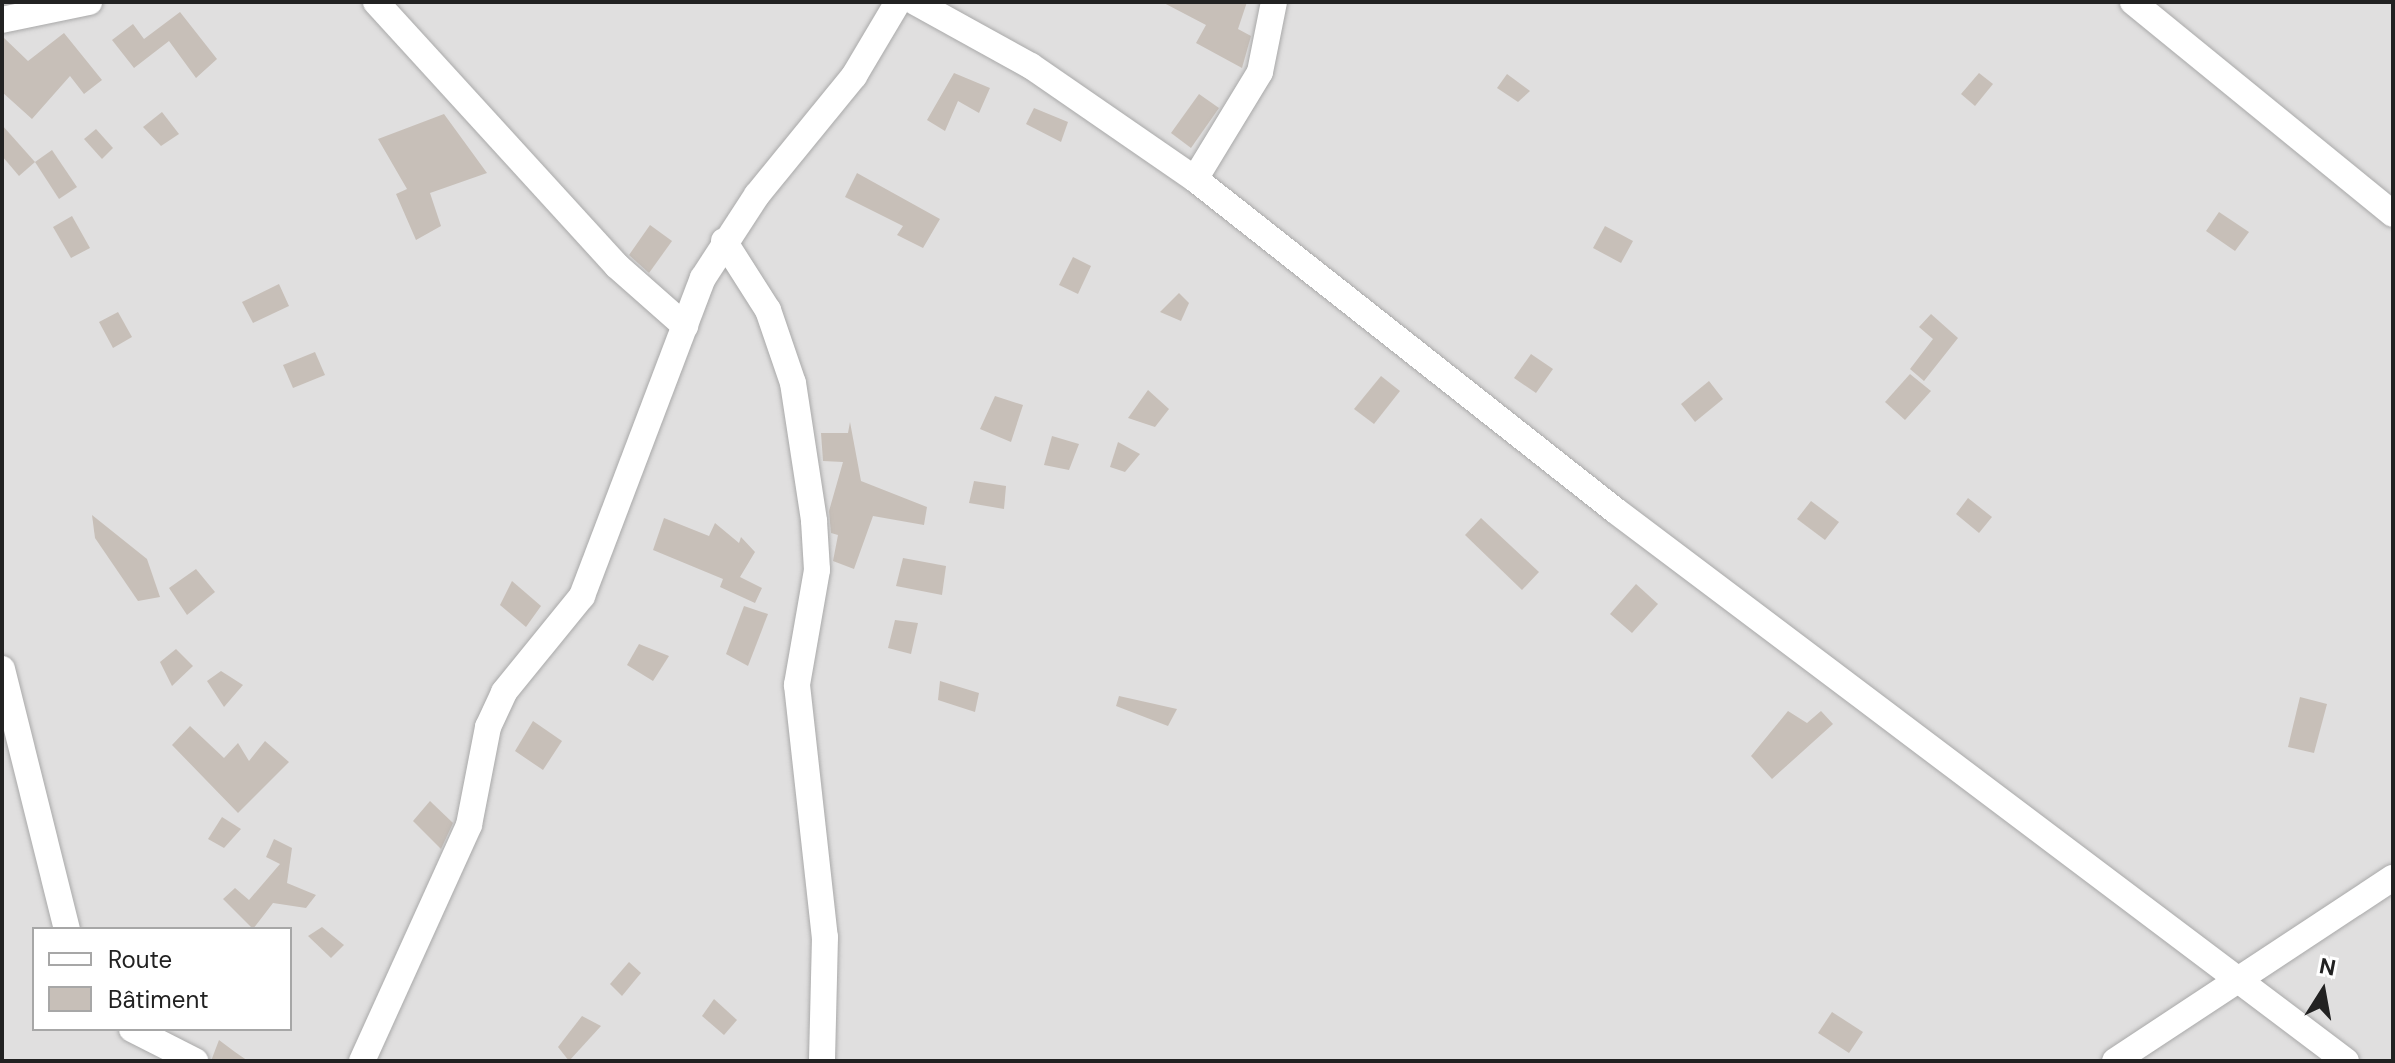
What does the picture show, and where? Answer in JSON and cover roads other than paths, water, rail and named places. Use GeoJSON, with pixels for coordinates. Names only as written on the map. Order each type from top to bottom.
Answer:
{"type":"FeatureCollection","features":[{"type":"Feature","properties":{"kind":"street"},"geometry":{"type":"LineString","coordinates":[[2,20],[89,2]]}},
{"type":"Feature","properties":{"kind":"street"},"geometry":{"type":"LineString","coordinates":[[376,2],[617,266],[685,326]]}},
{"type":"Feature","properties":{"kind":"street"},"geometry":{"type":"LineString","coordinates":[[362,1061],[469,825],[488,727],[504,692],[582,596],[685,326],[724,241],[823,119],[898,2]]}},
{"type":"Feature","properties":{"kind":"street"},"geometry":{"type":"LineString","coordinates":[[915,2],[1031,66],[1195,179],[1616,511],[2241,977],[2346,1061]]}},
{"type":"Feature","properties":{"kind":"street"},"geometry":{"type":"LineString","coordinates":[[1195,179],[1260,72],[1274,2]]}},
{"type":"Feature","properties":{"kind":"street"},"geometry":{"type":"LineString","coordinates":[[2133,2],[2393,214]]}},
{"type":"Feature","properties":{"kind":"street"},"geometry":{"type":"LineString","coordinates":[[724,241],[768,310],[793,383],[814,521],[817,570],[797,685],[825,937],[822,1061]]}},
{"type":"Feature","properties":{"kind":"street"},"geometry":{"type":"LineString","coordinates":[[2,669],[66,927]]}},
{"type":"Feature","properties":{"kind":"street"},"geometry":{"type":"LineString","coordinates":[[2115,1061],[2393,878]]}},
{"type":"Feature","properties":{"kind":"street"},"geometry":{"type":"LineString","coordinates":[[136,1031],[195,1061]]}}]}
